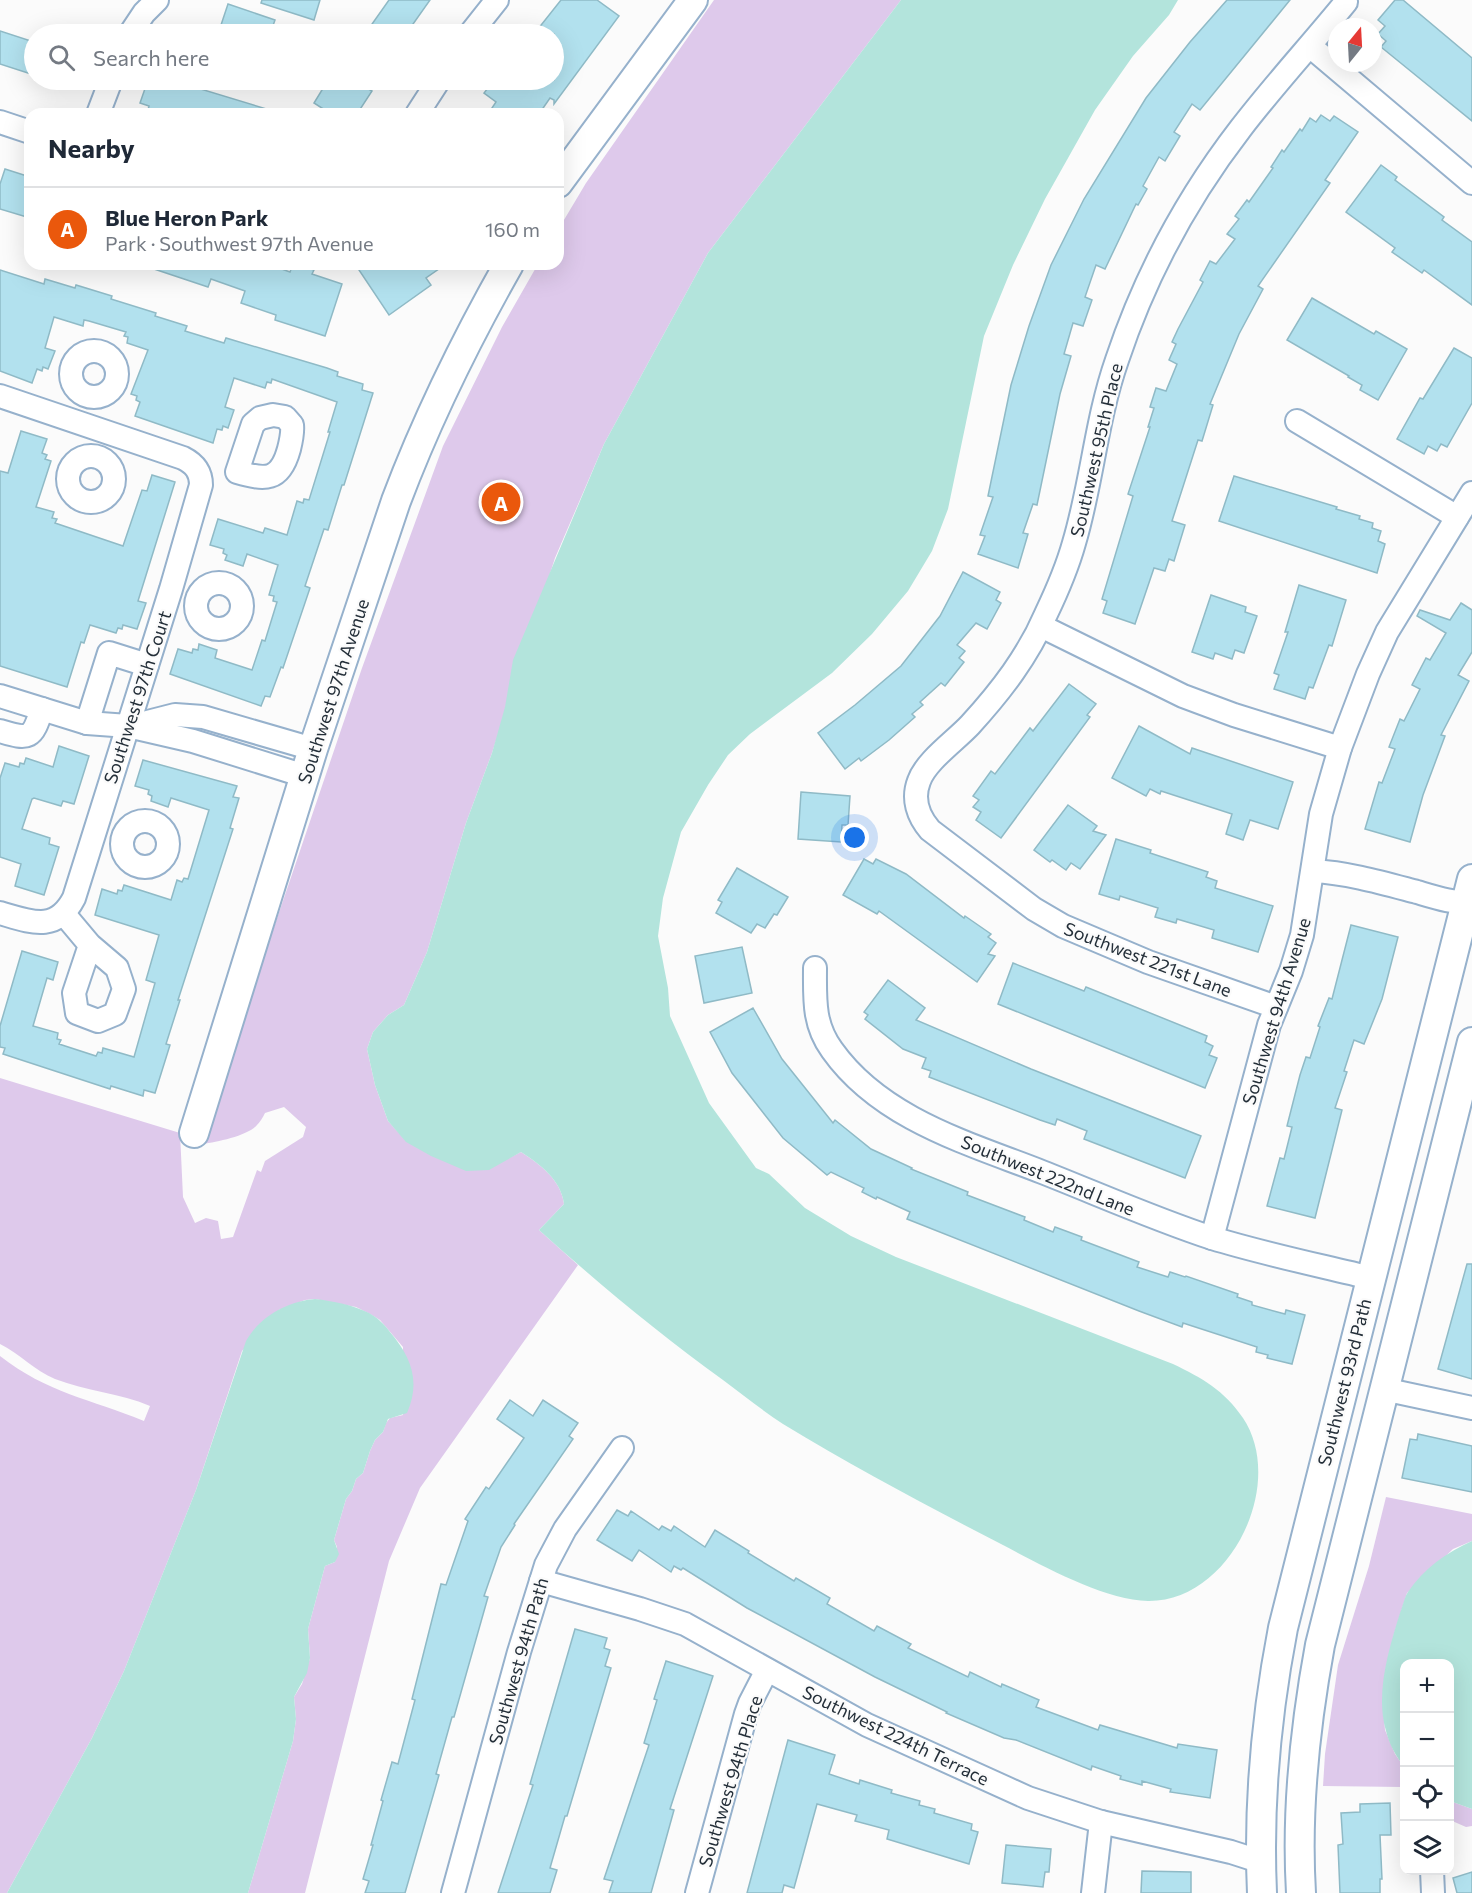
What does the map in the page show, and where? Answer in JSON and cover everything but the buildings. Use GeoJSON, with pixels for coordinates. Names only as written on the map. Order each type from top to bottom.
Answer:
{"type":"FeatureCollection","features":[{"type":"Feature","properties":{"kind":"street"},"geometry":{"type":"LineString","coordinates":[[137,24],[157,0]]}},
{"type":"Feature","properties":{"kind":"street"},"geometry":{"type":"LineString","coordinates":[[478,24],[497,0]]}},
{"type":"Feature","properties":{"kind":"street"},"geometry":{"type":"LineString","coordinates":[[564,175],[690,1]]}},
{"type":"Feature","properties":{"kind":"street","name":"Southwest 95th Place"},"geometry":{"type":"LineString","coordinates":[[917,810],[916,788],[922,773],[994,698],[1021,662],[1041,626],[1074,544],[1106,395],[1125,336],[1146,284],[1182,215],[1209,171],[1255,110],[1346,3]]}},
{"type":"Feature","properties":{"kind":"street"},"geometry":{"type":"LineString","coordinates":[[1310,46],[1472,183]]}},
{"type":"Feature","properties":{"kind":"street"},"geometry":{"type":"LineString","coordinates":[[100,108],[107,90]]}},
{"type":"Feature","properties":{"kind":"street"},"geometry":{"type":"LineString","coordinates":[[421,108],[433,90]]}},
{"type":"Feature","properties":{"kind":"street"},"geometry":{"type":"LineString","coordinates":[[0,122],[24,130]]}},
{"type":"Feature","properties":{"kind":"street","name":"Southwest 97th Avenue"},"geometry":{"type":"LineString","coordinates":[[194,1133],[309,763],[411,460],[459,356],[506,270]]}},
{"type":"Feature","properties":{"kind":"street"},"geometry":{"type":"LineString","coordinates":[[0,396],[183,458],[196,466],[201,477],[237,472]]}},
{"type":"Feature","properties":{"kind":"street"},"geometry":{"type":"LineString","coordinates":[[77,422],[86,396]]}},
{"type":"Feature","properties":{"kind":"street"},"geometry":{"type":"LineString","coordinates":[[1297,421],[1457,518]]}},
{"type":"Feature","properties":{"kind":"street"},"geometry":{"type":"LineString","coordinates":[[99,457],[107,432]]}},
{"type":"Feature","properties":{"kind":"street","name":"Southwest 97th Court"},"geometry":{"type":"LineString","coordinates":[[64,914],[77,889],[171,589],[200,492],[201,477]]}},
{"type":"Feature","properties":{"kind":"street","name":"Southwest 94th Avenue"},"geometry":{"type":"LineString","coordinates":[[1212,1238],[1248,1098],[1276,1007],[1302,935],[1321,814],[1341,748],[1368,674],[1387,632],[1472,493]]}},
{"type":"Feature","properties":{"kind":"street"},"geometry":{"type":"LineString","coordinates":[[171,589],[198,597]]}},
{"type":"Feature","properties":{"kind":"street"},"geometry":{"type":"LineString","coordinates":[[1041,626],[1183,696],[1234,715],[1341,748]]}},
{"type":"Feature","properties":{"kind":"street"},"geometry":{"type":"LineString","coordinates":[[87,723],[109,653],[147,665]]}},
{"type":"Feature","properties":{"kind":"street"},"geometry":{"type":"LineString","coordinates":[[1,698],[87,723],[128,726],[175,715],[203,717],[309,763]]}},
{"type":"Feature","properties":{"kind":"street"},"geometry":{"type":"LineString","coordinates":[[0,730],[22,738],[29,736],[34,731],[42,709]]}},
{"type":"Feature","properties":{"kind":"street","name":"Southwest 221st Lane"},"geometry":{"type":"LineString","coordinates":[[917,810],[926,825],[940,838],[1034,909],[1063,926],[1148,962],[1276,1007]]}},
{"type":"Feature","properties":{"kind":"street"},"geometry":{"type":"LineString","coordinates":[[96,826],[123,835]]}},
{"type":"Feature","properties":{"kind":"street"},"geometry":{"type":"LineString","coordinates":[[1313,871],[1343,873],[1470,898]]}},
{"type":"Feature","properties":{"kind":"street","name":"Southwest 93rd Path"},"geometry":{"type":"LineString","coordinates":[[1262,1893],[1261,1815],[1266,1740],[1279,1647],[1371,1278],[1470,898]]}},
{"type":"Feature","properties":{"kind":"street"},"geometry":{"type":"LineString","coordinates":[[0,913],[43,922],[64,914],[90,945]]}},
{"type":"Feature","properties":{"kind":"street","name":"Southwest 222nd Lane"},"geometry":{"type":"LineString","coordinates":[[815,968],[816,1014],[822,1033],[832,1050],[847,1068],[882,1099],[921,1123],[962,1142],[1212,1238],[1371,1278]]}},
{"type":"Feature","properties":{"kind":"street"},"geometry":{"type":"LineString","coordinates":[[1301,1893],[1302,1773],[1313,1682],[1328,1610],[1472,1042]]}},
{"type":"Feature","properties":{"kind":"street"},"geometry":{"type":"LineString","coordinates":[[1383,1389],[1472,1408]]}},
{"type":"Feature","properties":{"kind":"street","name":"Southwest 94th Path"},"geometry":{"type":"LineString","coordinates":[[453,1893],[519,1652],[551,1554],[622,1448]]}},
{"type":"Feature","properties":{"kind":"street","name":"Southwest 224th Terrace"},"geometry":{"type":"LineString","coordinates":[[541,1581],[672,1619],[705,1634],[767,1670],[908,1745],[1028,1798],[1101,1822],[1262,1862]]}},
{"type":"Feature","properties":{"kind":"street","name":"Southwest 94th Place"},"geometry":{"type":"LineString","coordinates":[[697,1893],[746,1714],[767,1670]]}},
{"type":"Feature","properties":{"kind":"street"},"geometry":{"type":"LineString","coordinates":[[1093,1893],[1101,1822]]}},
{"type":"Feature","properties":{"kind":"street"},"geometry":{"type":"LineString","coordinates":[[1432,1875],[1433,1893]]}},
{"type":"Feature","properties":{"kind":"shaded area"},"geometry":{"type":"Polygon","coordinates":[[[714,0],[901,0],[708,253],[604,444],[555,558],[492,753],[466,823],[427,952],[404,1005],[388,1015],[373,1032],[367,1049],[375,1085],[388,1121],[407,1142],[505,1160],[521,1152],[549,1174],[559,1188],[564,1204],[539,1230],[578,1265],[420,1488],[389,1561],[305,1893],[248,1893],[293,1741],[296,1719],[294,1697],[302,1684],[310,1658],[308,1629],[325,1566],[335,1562],[337,1547],[334,1540],[346,1499],[356,1479],[363,1473],[375,1440],[383,1432],[386,1423],[390,1418],[403,1415],[403,1347],[380,1320],[370,1314],[356,1307],[315,1299],[305,1300],[279,1310],[242,1351],[196,1490],[124,1671],[92,1738],[7,1893],[0,1893],[0,1356],[18,1369],[52,1387],[144,1421],[150,1406],[55,1379],[0,1344],[0,1078],[180,1133],[183,1197],[195,1223],[206,1218],[218,1221],[221,1239],[233,1237],[257,1170],[261,1172],[265,1161],[303,1137],[306,1127],[284,1107],[265,1113],[257,1125],[247,1132],[232,1138],[203,1144],[228,1063],[362,668],[443,446],[502,327],[535,270],[564,270],[564,220],[586,183],[714,0]]]}},
{"type":"Feature","properties":{"kind":"shaded area"},"geometry":{"type":"Polygon","coordinates":[[[901,0],[1178,0],[1169,15],[1133,56],[1095,110],[1045,199],[1013,265],[984,336],[948,509],[932,551],[908,591],[872,634],[832,673],[750,734],[728,755],[681,832],[663,898],[658,936],[668,988],[670,1016],[709,1103],[756,1168],[769,1174],[805,1208],[851,1236],[896,1257],[1173,1364],[1212,1386],[1236,1408],[1255,1445],[1258,1475],[1254,1505],[1243,1535],[1226,1561],[1204,1582],[1177,1596],[1148,1601],[1112,1595],[1053,1571],[891,1486],[768,1414],[652,1326],[539,1230],[564,1204],[554,1180],[536,1162],[521,1152],[489,1170],[466,1171],[406,1142],[388,1121],[375,1085],[367,1049],[373,1032],[388,1015],[404,1005],[427,952],[466,823],[492,753],[505,707],[513,660],[604,444],[708,253],[901,0]]]}},
{"type":"Feature","properties":{"kind":"shaded area"},"geometry":{"type":"Polygon","coordinates":[[[315,1299],[356,1308],[381,1321],[408,1360],[412,1370],[413,1390],[407,1413],[388,1419],[383,1432],[375,1440],[363,1473],[356,1479],[346,1499],[334,1540],[339,1554],[335,1562],[325,1566],[308,1629],[310,1658],[307,1673],[294,1697],[296,1719],[293,1741],[248,1893],[7,1893],[92,1738],[124,1671],[196,1490],[246,1341],[258,1325],[275,1312],[295,1303],[315,1299]]]}},
{"type":"Feature","properties":{"kind":"shaded area"},"geometry":{"type":"Polygon","coordinates":[[[1386,1497],[1472,1514],[1472,1541],[1453,1549],[1407,1593],[1394,1634],[1384,1681],[1383,1707],[1385,1730],[1400,1761],[1400,1787],[1323,1786],[1325,1754],[1338,1665],[1369,1566],[1386,1497]]]}},
{"type":"Feature","properties":{"kind":"shaded area"},"geometry":{"type":"Polygon","coordinates":[[[1472,1541],[1472,1809],[1454,1802],[1454,1659],[1400,1659],[1400,1761],[1387,1736],[1383,1717],[1385,1671],[1407,1594],[1421,1576],[1454,1550],[1472,1541]]]}},
{"type":"Feature","properties":{"kind":"shaded area"},"geometry":{"type":"Polygon","coordinates":[[[1454,1802],[1472,1809],[1472,1826],[1466,1827],[1454,1822],[1454,1802]]]}},
{"type":"Feature","properties":{"kind":"place","name":"Blue Heron Park"},"geometry":{"type":"Point","coordinates":[501,502]}}]}
